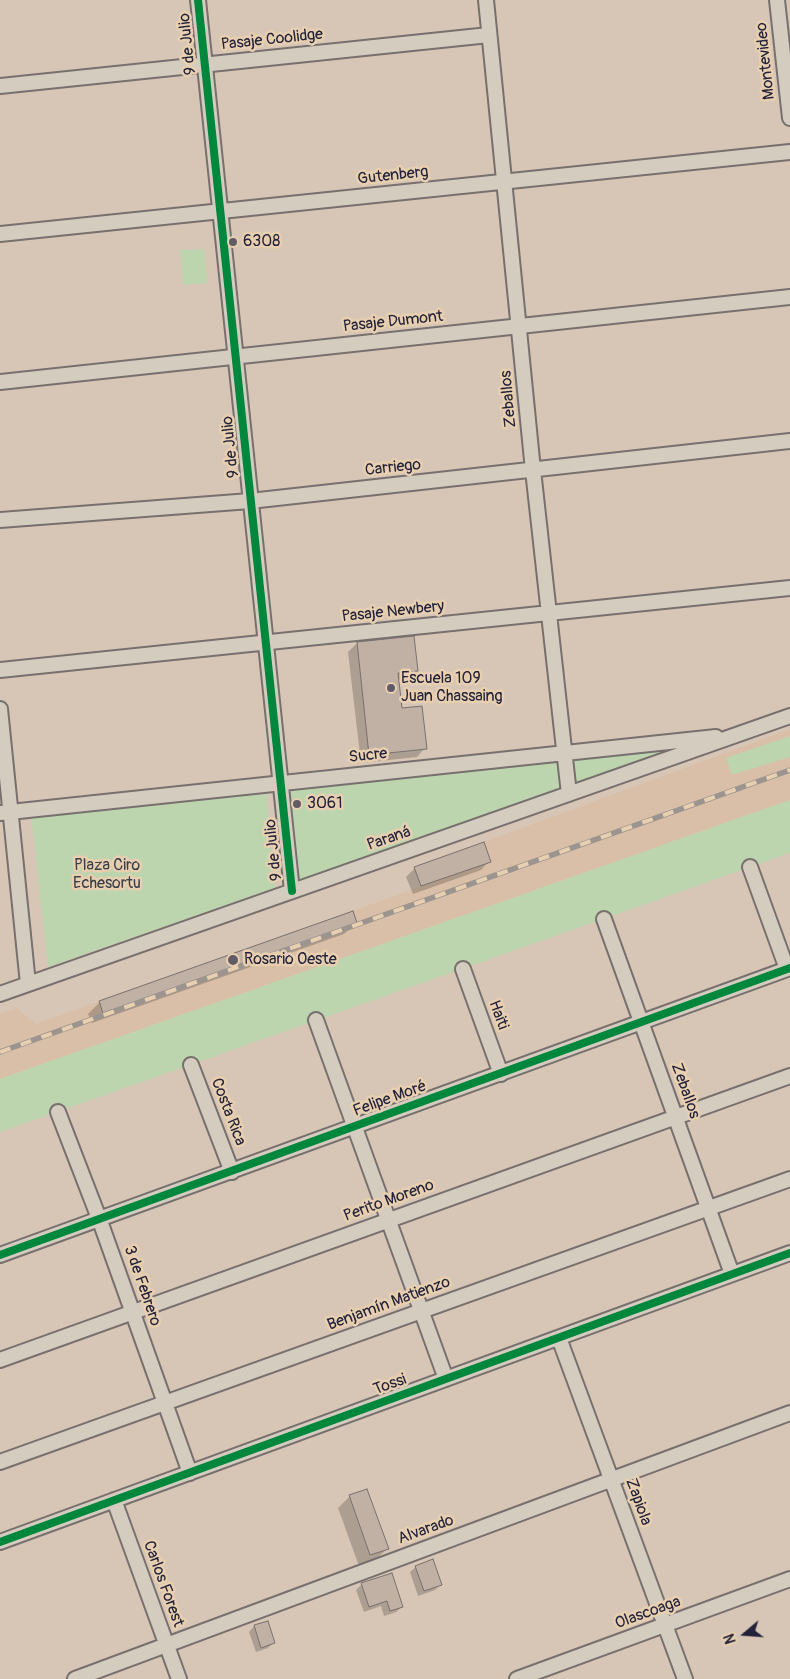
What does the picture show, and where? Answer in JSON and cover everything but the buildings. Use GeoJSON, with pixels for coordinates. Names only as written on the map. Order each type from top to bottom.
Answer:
{"type":"FeatureCollection","features":[{"type":"Feature","properties":{"kind":"street","name":"9 de Julio"},"geometry":{"type":"LineString","coordinates":[[198,0],[292,892]]}},
{"type":"Feature","properties":{"kind":"street","name":"Zeballos"},"geometry":{"type":"LineString","coordinates":[[486,0],[533,470],[569,794]]}},
{"type":"Feature","properties":{"kind":"street","name":"Montevideo"},"geometry":{"type":"LineString","coordinates":[[777,0],[790,118]]}},
{"type":"Feature","properties":{"kind":"street","name":"Pasaje Coolidge"},"geometry":{"type":"LineString","coordinates":[[0,86],[489,35]]}},
{"type":"Feature","properties":{"kind":"street","name":"Gutenberg"},"geometry":{"type":"LineString","coordinates":[[0,234],[790,152]]}},
{"type":"Feature","properties":{"kind":"street","name":"Pasaje Dumont"},"geometry":{"type":"LineString","coordinates":[[0,382],[790,297]]}},
{"type":"Feature","properties":{"kind":"street","name":"Carriego"},"geometry":{"type":"LineString","coordinates":[[0,520],[250,501],[790,442]]}},
{"type":"Feature","properties":{"kind":"street","name":"Pasaje Newbery"},"geometry":{"type":"LineString","coordinates":[[0,670],[790,588]]}},
{"type":"Feature","properties":{"kind":"street"},"geometry":{"type":"LineString","coordinates":[[0,709],[5,812],[28,984]]}},
{"type":"Feature","properties":{"kind":"street","name":"Paraná"},"geometry":{"type":"LineString","coordinates":[[0,994],[790,716]]}},
{"type":"Feature","properties":{"kind":"street","name":"Sucre"},"geometry":{"type":"LineString","coordinates":[[5,812],[739,734]]}},
{"type":"Feature","properties":{"kind":"street"},"geometry":{"type":"LineString","coordinates":[[750,867],[789,969]]}},
{"type":"Feature","properties":{"kind":"street","name":"Zeballos"},"geometry":{"type":"LineString","coordinates":[[604,919],[732,1274]]}},
{"type":"Feature","properties":{"kind":"street","name":"Haiti"},"geometry":{"type":"LineString","coordinates":[[463,969],[501,1074]]}},
{"type":"Feature","properties":{"kind":"street","name":"Felipe Moré"},"geometry":{"type":"LineString","coordinates":[[0,1255],[100,1221],[789,969]]}},
{"type":"Feature","properties":{"kind":"street"},"geometry":{"type":"LineString","coordinates":[[316,1020],[446,1379]]}},
{"type":"Feature","properties":{"kind":"street","name":"Costa Rica"},"geometry":{"type":"LineString","coordinates":[[191,1064],[232,1172]]}},
{"type":"Feature","properties":{"kind":"street","name":"Perito Moreno"},"geometry":{"type":"LineString","coordinates":[[0,1360],[790,1076]]}},
{"type":"Feature","properties":{"kind":"street","name":"3 de Febrero"},"geometry":{"type":"LineString","coordinates":[[58,1112],[100,1221],[190,1473]]}},
{"type":"Feature","properties":{"kind":"street","name":"Benjamín Matienzo"},"geometry":{"type":"LineString","coordinates":[[0,1462],[790,1179]]}},
{"type":"Feature","properties":{"kind":"street","name":"Tossi"},"geometry":{"type":"LineString","coordinates":[[0,1542],[790,1253]]}},
{"type":"Feature","properties":{"kind":"street","name":"Zapiola"},"geometry":{"type":"LineString","coordinates":[[559,1338],[685,1679]]}},
{"type":"Feature","properties":{"kind":"street","name":"Alvarado"},"geometry":{"type":"LineString","coordinates":[[75,1679],[790,1414]]}},
{"type":"Feature","properties":{"kind":"street","name":"Carlos Forest"},"geometry":{"type":"LineString","coordinates":[[114,1500],[179,1679]]}},
{"type":"Feature","properties":{"kind":"street","name":"Olascoaga"},"geometry":{"type":"LineString","coordinates":[[518,1679],[790,1579]]}},
{"type":"Feature","properties":{"kind":"shaded area"},"geometry":{"type":"Polygon","coordinates":[[[790,729],[790,800],[0,1079],[0,1014],[17,1008],[36,1024],[490,862],[484,842],[790,729]]]}},
{"type":"Feature","properties":{"kind":"green space"},"geometry":{"type":"Polygon","coordinates":[[[204,249],[207,283],[183,285],[180,250],[204,249]]]}},
{"type":"Feature","properties":{"kind":"green space"},"geometry":{"type":"Polygon","coordinates":[[[790,736],[790,757],[732,775],[726,758],[790,736]]]}},
{"type":"Feature","properties":{"kind":"green space"},"geometry":{"type":"Polygon","coordinates":[[[698,744],[575,787],[572,758],[698,744]]]}},
{"type":"Feature","properties":{"kind":"green space"},"geometry":{"type":"Polygon","coordinates":[[[558,757],[562,792],[300,883],[289,788],[558,757]]]}},
{"type":"Feature","properties":{"kind":"green space","name":"Plaza Ciro Echesortu"},"geometry":{"type":"Polygon","coordinates":[[[267,794],[275,888],[48,967],[31,814],[267,794]]]}},
{"type":"Feature","properties":{"kind":"green space"},"geometry":{"type":"Polygon","coordinates":[[[790,800],[790,853],[0,1132],[0,1079],[790,800]]]}},
{"type":"Feature","properties":{"kind":"railway"},"geometry":{"type":"LineString","coordinates":[[0,1052],[790,770]]}},
{"type":"Feature","properties":{"kind":"cycle path"},"geometry":{"type":"LineString","coordinates":[[198,0],[292,891]]}},
{"type":"Feature","properties":{"kind":"cycle path"},"geometry":{"type":"LineString","coordinates":[[0,1255],[790,968]]}},
{"type":"Feature","properties":{"kind":"cycle path"},"geometry":{"type":"LineString","coordinates":[[0,1542],[790,1253]]}},
{"type":"Feature","properties":{"kind":"place","name":"6308"},"geometry":{"type":"Point","coordinates":[233,242]}},
{"type":"Feature","properties":{"kind":"place","name":"Escuela 109 Juan Chassaing"},"geometry":{"type":"Point","coordinates":[391,688]}},
{"type":"Feature","properties":{"kind":"place","name":"3061"},"geometry":{"type":"Point","coordinates":[297,804]}},
{"type":"Feature","properties":{"kind":"place","name":"Rosario Oeste"},"geometry":{"type":"Point","coordinates":[233,960]}}]}
